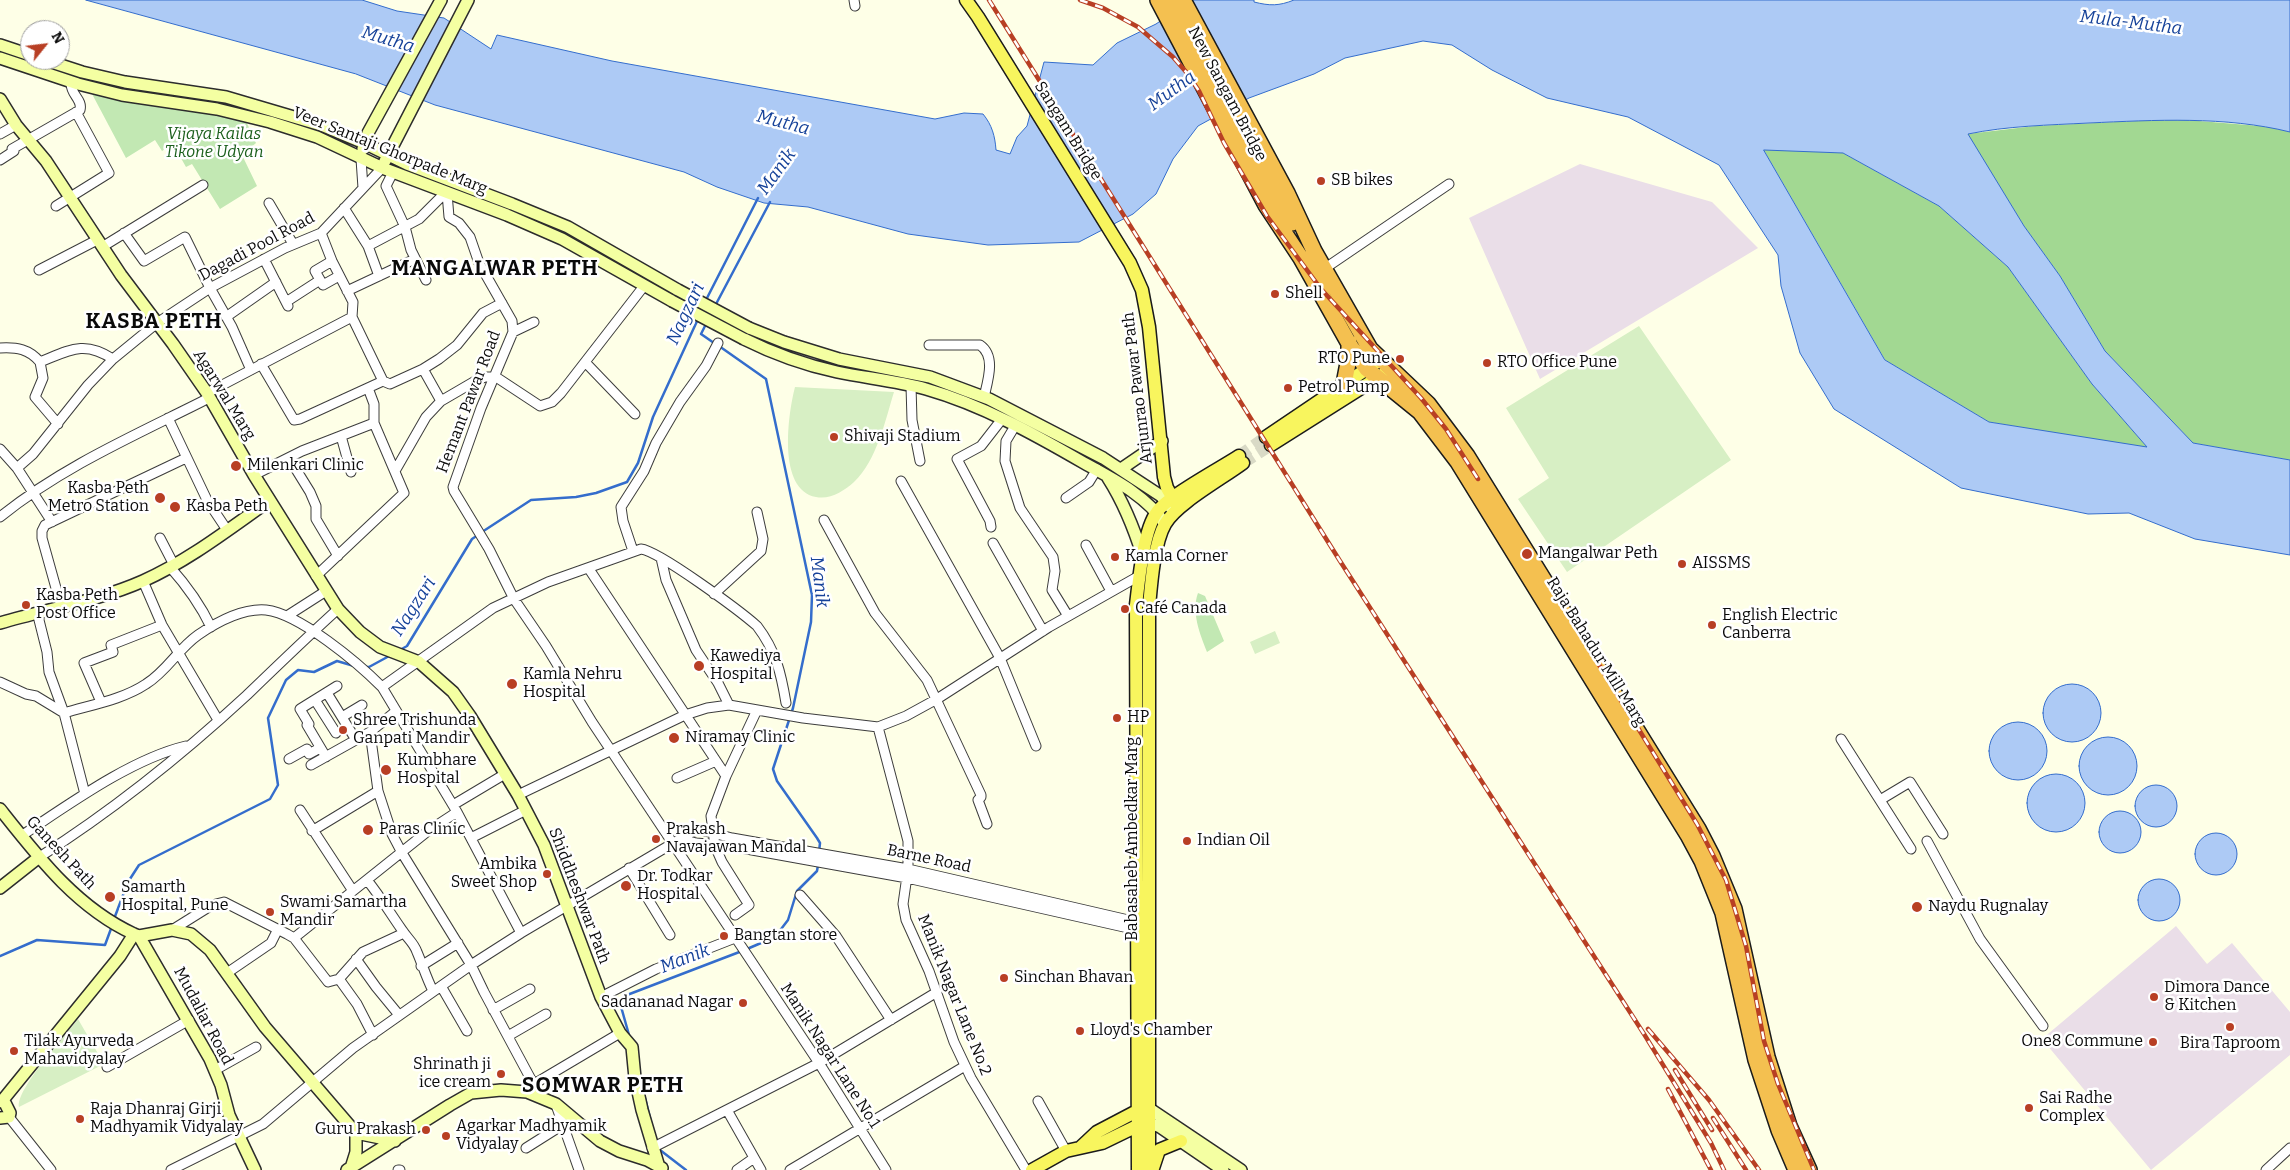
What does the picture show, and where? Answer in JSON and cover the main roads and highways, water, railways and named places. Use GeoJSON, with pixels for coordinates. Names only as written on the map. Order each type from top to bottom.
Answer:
{"type":"FeatureCollection","features":[{"type":"Feature","properties":{"kind":"highway","name":"New Sangam Bridge"},"geometry":{"type":"LineString","coordinates":[[1158,0],[1276,199]]}},
{"type":"Feature","properties":{"kind":"highway","name":"New Sangam Bridge"},"geometry":{"type":"LineString","coordinates":[[1170,0],[1276,199]]}},
{"type":"Feature","properties":{"kind":"highway","name":"New Sangam Bridge"},"geometry":{"type":"LineString","coordinates":[[1183,0],[1276,199]]}},
{"type":"Feature","properties":{"kind":"highway","name":"Raja Bahadur Mill Marg"},"geometry":{"type":"LineString","coordinates":[[1276,199],[1286,224],[1349,342],[1379,369],[1437,432],[1698,829],[1724,884],[1741,936],[1767,1057],[1789,1126],[1809,1170]]}},
{"type":"Feature","properties":{"kind":"highway","name":"Raja Bahadur Mill Marg"},"geometry":{"type":"LineString","coordinates":[[1276,199],[1324,269],[1370,349],[1379,369]]}},
{"type":"Feature","properties":{"kind":"highway","name":"Raja Bahadur Mill Marg"},"geometry":{"type":"LineString","coordinates":[[1286,224],[1324,269]]}},
{"type":"Feature","properties":{"kind":"highway"},"geometry":{"type":"LineString","coordinates":[[1344,384],[1349,358],[1349,342]]}},
{"type":"Feature","properties":{"kind":"highway","name":"Raja Bahadur Mill Marg"},"geometry":{"type":"LineString","coordinates":[[1579,647],[1688,835],[1713,888],[1730,939],[1756,1060],[1779,1130],[1796,1170]]}},
{"type":"Feature","properties":{"kind":"main road"},"geometry":{"type":"LineString","coordinates":[[361,158],[366,138],[440,0]]}},
{"type":"Feature","properties":{"kind":"main road"},"geometry":{"type":"LineString","coordinates":[[387,170],[390,150],[468,0]]}},
{"type":"Feature","properties":{"kind":"main road","name":"Sangam Bridge"},"geometry":{"type":"LineString","coordinates":[[966,0],[1130,263]]}},
{"type":"Feature","properties":{"kind":"main road"},"geometry":{"type":"LineString","coordinates":[[0,44],[20,51]]}},
{"type":"Feature","properties":{"kind":"main road","name":"Veer Santaji Ghorpade Marg"},"geometry":{"type":"LineString","coordinates":[[0,58],[74,83],[122,95],[216,109],[270,122],[317,137],[387,170],[562,239],[644,286],[744,339],[836,372],[911,386],[950,398],[1002,419],[1124,486],[1157,512],[1165,524]]}},
{"type":"Feature","properties":{"kind":"main road","name":"Veer Santaji Ghorpade Marg"},"geometry":{"type":"LineString","coordinates":[[70,68],[125,82],[226,97],[366,138],[390,150],[407,164],[568,227],[749,328],[839,359],[930,377],[984,397],[1078,445],[1175,502]]}},
{"type":"Feature","properties":{"kind":"main road"},"geometry":{"type":"LineString","coordinates":[[74,83],[82,72]]}},
{"type":"Feature","properties":{"kind":"main road","name":"Agarwal Marg"},"geometry":{"type":"LineString","coordinates":[[0,99],[16,125],[46,161],[100,243],[208,395],[269,501],[338,609],[360,632],[380,647],[416,661]]}},
{"type":"Feature","properties":{"kind":"main road","name":"Arjunrao Pawar Path"},"geometry":{"type":"LineString","coordinates":[[1130,263],[1142,290],[1150,327],[1164,477],[1175,502]]}},
{"type":"Feature","properties":{"kind":"main road"},"geometry":{"type":"LineString","coordinates":[[658,293],[665,282]]}},
{"type":"Feature","properties":{"kind":"main road"},"geometry":{"type":"LineString","coordinates":[[806,362],[809,350]]}},
{"type":"Feature","properties":{"kind":"main road"},"geometry":{"type":"LineString","coordinates":[[1379,369],[1269,441],[1344,384],[1379,369]]}},
{"type":"Feature","properties":{"kind":"main road"},"geometry":{"type":"LineString","coordinates":[[1121,470],[1162,441]]}},
{"type":"Feature","properties":{"kind":"main road"},"geometry":{"type":"LineString","coordinates":[[1157,512],[1241,460]]}},
{"type":"Feature","properties":{"kind":"main road"},"geometry":{"type":"LineString","coordinates":[[1101,472],[1125,506],[1143,557]]}},
{"type":"Feature","properties":{"kind":"main road"},"geometry":{"type":"LineString","coordinates":[[0,623],[108,594],[143,581],[172,566],[269,501]]}},
{"type":"Feature","properties":{"kind":"main road","name":"Babasaheb Ambedkar Marg"},"geometry":{"type":"LineString","coordinates":[[1138,1170],[1137,1126],[1144,1110],[1148,607],[1152,578],[1165,524],[1175,502]]}},
{"type":"Feature","properties":{"kind":"main road","name":"Babasaheb Ambedkar Marg"},"geometry":{"type":"LineString","coordinates":[[1150,1170],[1150,1123],[1144,1110],[1137,926],[1136,605],[1149,530],[1157,512]]}},
{"type":"Feature","properties":{"kind":"main road","name":"Shiddheshwar Path"},"geometry":{"type":"LineString","coordinates":[[416,661],[453,692],[470,716],[506,774],[544,845],[568,905],[578,940],[601,997],[620,1033],[632,1047],[635,1078],[657,1146],[662,1168]]}},
{"type":"Feature","properties":{"kind":"main road","name":"Ganesh Path"},"geometry":{"type":"LineString","coordinates":[[0,809],[38,858],[82,902],[134,934]]}},
{"type":"Feature","properties":{"kind":"main road"},"geometry":{"type":"LineString","coordinates":[[0,888],[38,858]]}},
{"type":"Feature","properties":{"kind":"main road"},"geometry":{"type":"LineString","coordinates":[[4,1117],[8,1106],[1,1101],[120,956],[134,934],[172,930],[191,934],[210,950],[266,1027],[356,1133],[395,1141]]}},
{"type":"Feature","properties":{"kind":"main road","name":"Mudaliar Road"},"geometry":{"type":"LineString","coordinates":[[134,934],[188,1020],[215,1070],[229,1115],[255,1170]]}},
{"type":"Feature","properties":{"kind":"main road"},"geometry":{"type":"LineString","coordinates":[[349,1169],[471,1093],[501,1090],[527,1092],[556,1104],[600,1141],[619,1151],[647,1160],[662,1168]]}},
{"type":"Feature","properties":{"kind":"main road"},"geometry":{"type":"LineString","coordinates":[[1081,1147],[1097,1132],[1144,1110],[1241,1170]]}},
{"type":"Feature","properties":{"kind":"main road"},"geometry":{"type":"LineString","coordinates":[[1032,1170],[1066,1151],[1102,1143],[1137,1126],[1150,1123],[1181,1141],[1223,1170]]}},
{"type":"Feature","properties":{"kind":"main road"},"geometry":{"type":"LineString","coordinates":[[349,1169],[356,1152],[356,1133]]}},
{"type":"Feature","properties":{"kind":"main road"},"geometry":{"type":"LineString","coordinates":[[1150,1170],[1159,1150],[1181,1141]]}},
{"type":"Feature","properties":{"kind":"water"},"geometry":{"type":"Polygon","coordinates":[[[86,0],[362,0],[397,11],[444,18],[491,49],[497,35],[612,61],[935,119],[964,113],[983,114],[993,131],[996,150],[1010,154],[1017,137],[1027,126],[1044,62],[1093,65],[1117,43],[1156,24],[1191,0],[1254,0],[1254,2],[1274,5],[1294,0],[2290,0],[2290,132],[2241,123],[2164,120],[2028,126],[1968,134],[2024,226],[2060,276],[2105,351],[2193,443],[2290,460],[2290,555],[2195,539],[2129,513],[2088,514],[1961,488],[1834,409],[1800,353],[1781,286],[1778,255],[1719,165],[1628,117],[1547,98],[1492,70],[1452,45],[1423,41],[1345,58],[1314,74],[1249,98],[1198,126],[1173,159],[1156,194],[1133,214],[1079,242],[988,245],[908,234],[808,207],[764,203],[717,187],[684,172],[435,105],[356,74],[86,0]],[[1764,150],[1885,360],[1989,422],[2147,447],[2092,384],[2008,267],[1939,206],[1843,153],[1764,150]]]}},
{"type":"Feature","properties":{"kind":"water"},"geometry":{"type":"Polygon","coordinates":[[[2072,684],[2083,686],[2096,697],[2101,713],[2099,724],[2088,737],[2072,742],[2061,740],[2048,729],[2043,713],[2045,702],[2056,689],[2072,684]]]}},
{"type":"Feature","properties":{"kind":"water"},"geometry":{"type":"Polygon","coordinates":[[[2018,722],[2029,724],[2042,735],[2047,751],[2045,762],[2034,775],[2018,780],[2007,778],[1994,767],[1989,751],[1991,740],[2002,727],[2018,722]]]}},
{"type":"Feature","properties":{"kind":"water"},"geometry":{"type":"Polygon","coordinates":[[[2108,737],[2119,739],[2132,750],[2137,766],[2135,777],[2124,790],[2108,795],[2097,793],[2084,782],[2079,766],[2081,755],[2092,742],[2108,737]]]}},
{"type":"Feature","properties":{"kind":"water"},"geometry":{"type":"Polygon","coordinates":[[[2056,774],[2067,776],[2080,787],[2085,803],[2083,814],[2072,827],[2056,832],[2045,830],[2032,819],[2027,803],[2029,792],[2040,779],[2056,774]]]}},
{"type":"Feature","properties":{"kind":"water"},"geometry":{"type":"Polygon","coordinates":[[[2156,785],[2171,791],[2177,806],[2171,821],[2156,827],[2141,821],[2135,806],[2141,791],[2156,785]]]}},
{"type":"Feature","properties":{"kind":"water"},"geometry":{"type":"Polygon","coordinates":[[[2120,811],[2135,817],[2141,832],[2135,847],[2120,853],[2105,847],[2099,832],[2105,817],[2120,811]]]}},
{"type":"Feature","properties":{"kind":"water"},"geometry":{"type":"Polygon","coordinates":[[[2216,833],[2231,839],[2237,854],[2231,869],[2216,875],[2201,869],[2195,854],[2201,839],[2216,833]]]}},
{"type":"Feature","properties":{"kind":"water"},"geometry":{"type":"Polygon","coordinates":[[[2159,879],[2174,885],[2180,900],[2174,915],[2159,921],[2144,915],[2138,900],[2144,885],[2159,879]]]}},
{"type":"Feature","properties":{"kind":"waterway","name":"Nagzari"},"geometry":{"type":"LineString","coordinates":[[706,300],[758,198]]}},
{"type":"Feature","properties":{"kind":"waterway","name":"Manik"},"geometry":{"type":"LineString","coordinates":[[715,306],[770,202]]}},
{"type":"Feature","properties":{"kind":"waterway","name":"Nagzari"},"geometry":{"type":"LineString","coordinates":[[482,532],[531,500],[576,497],[596,493],[627,482],[638,463],[653,417],[698,319]]}},
{"type":"Feature","properties":{"kind":"waterway","name":"Manik"},"geometry":{"type":"LineString","coordinates":[[706,324],[701,334],[714,343]]}},
{"type":"Feature","properties":{"kind":"waterway","name":"Manik"},"geometry":{"type":"LineString","coordinates":[[719,346],[766,379],[812,595],[811,622],[793,708],[773,769],[777,781],[820,843],[819,852]]}},
{"type":"Feature","properties":{"kind":"waterway","name":"Nagzari"},"geometry":{"type":"LineString","coordinates":[[400,650],[407,646],[472,539],[478,535]]}},
{"type":"Feature","properties":{"kind":"waterway","name":"Nagzari"},"geometry":{"type":"LineString","coordinates":[[365,667],[369,667],[391,655]]}},
{"type":"Feature","properties":{"kind":"waterway","name":"Nagzari"},"geometry":{"type":"LineString","coordinates":[[114,919],[128,882],[139,865],[270,799],[278,785],[268,718],[286,680],[298,670],[314,672],[337,661],[354,666]]}},
{"type":"Feature","properties":{"kind":"waterway","name":"Manik"},"geometry":{"type":"LineString","coordinates":[[747,949],[775,937],[788,920],[797,891],[817,871],[818,865]]}},
{"type":"Feature","properties":{"kind":"waterway","name":"Nagzari"},"geometry":{"type":"LineString","coordinates":[[0,956],[37,940],[105,945],[112,926]]}},
{"type":"Feature","properties":{"kind":"waterway","name":"Manik"},"geometry":{"type":"LineString","coordinates":[[629,1035],[620,1003],[627,995],[742,951]]}},
{"type":"Feature","properties":{"kind":"waterway","name":"Manik"},"geometry":{"type":"LineString","coordinates":[[645,1098],[651,1122]]}},
{"type":"Feature","properties":{"kind":"waterway","name":"Manik"},"geometry":{"type":"LineString","coordinates":[[659,1146],[660,1150],[686,1170]]}},
{"type":"Feature","properties":{"kind":"tunnel"},"geometry":{"type":"LineString","coordinates":[[1239,456],[1266,437]]}},
{"type":"Feature","properties":{"kind":"tunnel"},"geometry":{"type":"LineString","coordinates":[[1243,463],[1271,445]]}},
{"type":"Feature","properties":{"kind":"railway"},"geometry":{"type":"LineString","coordinates":[[989,0],[1340,561],[1644,1034],[1711,1143],[1724,1170]]}},
{"type":"Feature","properties":{"kind":"railway"},"geometry":{"type":"LineString","coordinates":[[1080,0],[1103,8],[1138,27],[1173,57],[1187,73],[1199,91],[1224,143],[1267,216],[1321,289],[1421,398],[1446,429],[1478,479]]}},
{"type":"Feature","properties":{"kind":"railway"},"geometry":{"type":"LineString","coordinates":[[1577,629],[1697,824],[1726,880],[1746,946],[1764,1041],[1778,1084],[1814,1170]]}},
{"type":"Feature","properties":{"kind":"railway"},"geometry":{"type":"LineString","coordinates":[[1648,1029],[1709,1100],[1759,1170]]}},
{"type":"Feature","properties":{"kind":"railway"},"geometry":{"type":"LineString","coordinates":[[1675,1070],[1712,1130]]}},
{"type":"Feature","properties":{"kind":"railway"},"geometry":{"type":"LineString","coordinates":[[1668,1089],[1711,1170]]}},
{"type":"Feature","properties":{"kind":"railway"},"geometry":{"type":"LineString","coordinates":[[1713,1118],[1746,1170]]}},
{"type":"Feature","properties":{"kind":"place","name":"SB bikes"},"geometry":{"type":"Point","coordinates":[1321,181]}},
{"type":"Feature","properties":{"kind":"place","name":"Shell"},"geometry":{"type":"Point","coordinates":[1275,294]}},
{"type":"Feature","properties":{"kind":"place","name":"RTO Pune"},"geometry":{"type":"Point","coordinates":[1400,359]}},
{"type":"Feature","properties":{"kind":"place","name":"RTO Office Pune"},"geometry":{"type":"Point","coordinates":[1487,363]}},
{"type":"Feature","properties":{"kind":"place","name":"Petrol Pump"},"geometry":{"type":"Point","coordinates":[1288,388]}},
{"type":"Feature","properties":{"kind":"place","name":"Shivaji Stadium"},"geometry":{"type":"Point","coordinates":[834,437]}},
{"type":"Feature","properties":{"kind":"place","name":"Milenkari Clinic"},"geometry":{"type":"Point","coordinates":[236,466]}},
{"type":"Feature","properties":{"kind":"place","name":"Kasba Peth Metro Station"},"geometry":{"type":"Point","coordinates":[160,498]}},
{"type":"Feature","properties":{"kind":"place","name":"Kasba Peth"},"geometry":{"type":"Point","coordinates":[175,507]}},
{"type":"Feature","properties":{"kind":"place","name":"Mangalwar Peth"},"geometry":{"type":"Point","coordinates":[1527,554]}},
{"type":"Feature","properties":{"kind":"place","name":"Kamla Corner"},"geometry":{"type":"Point","coordinates":[1115,557]}},
{"type":"Feature","properties":{"kind":"place","name":"AISSMS"},"geometry":{"type":"Point","coordinates":[1682,564]}},
{"type":"Feature","properties":{"kind":"place","name":"Kasba Peth Post Office"},"geometry":{"type":"Point","coordinates":[26,605]}},
{"type":"Feature","properties":{"kind":"place","name":"Café Canada"},"geometry":{"type":"Point","coordinates":[1125,609]}},
{"type":"Feature","properties":{"kind":"place","name":"English Electric Canberra"},"geometry":{"type":"Point","coordinates":[1712,625]}},
{"type":"Feature","properties":{"kind":"place","name":"Kawediya Hospital"},"geometry":{"type":"Point","coordinates":[699,666]}},
{"type":"Feature","properties":{"kind":"place","name":"Kamla Nehru Hospital"},"geometry":{"type":"Point","coordinates":[512,684]}},
{"type":"Feature","properties":{"kind":"place","name":"HP"},"geometry":{"type":"Point","coordinates":[1117,718]}},
{"type":"Feature","properties":{"kind":"place","name":"Shree Trishunda Ganpati Mandir"},"geometry":{"type":"Point","coordinates":[343,730]}},
{"type":"Feature","properties":{"kind":"place","name":"Niramay Clinic"},"geometry":{"type":"Point","coordinates":[674,738]}},
{"type":"Feature","properties":{"kind":"place","name":"Kumbhare Hospital"},"geometry":{"type":"Point","coordinates":[386,770]}},
{"type":"Feature","properties":{"kind":"place","name":"Paras Clinic"},"geometry":{"type":"Point","coordinates":[368,830]}},
{"type":"Feature","properties":{"kind":"place","name":"Prakash Navajawan Mandal"},"geometry":{"type":"Point","coordinates":[656,839]}},
{"type":"Feature","properties":{"kind":"place","name":"Indian Oil"},"geometry":{"type":"Point","coordinates":[1187,841]}},
{"type":"Feature","properties":{"kind":"place","name":"Ambika Sweet Shop"},"geometry":{"type":"Point","coordinates":[547,874]}},
{"type":"Feature","properties":{"kind":"place","name":"Dr. Todkar Hospital"},"geometry":{"type":"Point","coordinates":[626,886]}},
{"type":"Feature","properties":{"kind":"place","name":"Samarth Hospital, Pune"},"geometry":{"type":"Point","coordinates":[110,897]}},
{"type":"Feature","properties":{"kind":"place","name":"Naydu Rugnalay"},"geometry":{"type":"Point","coordinates":[1917,907]}},
{"type":"Feature","properties":{"kind":"place","name":"Swami Samartha Mandir"},"geometry":{"type":"Point","coordinates":[270,912]}},
{"type":"Feature","properties":{"kind":"place","name":"Bangtan store"},"geometry":{"type":"Point","coordinates":[724,936]}},
{"type":"Feature","properties":{"kind":"place","name":"Sinchan Bhavan"},"geometry":{"type":"Point","coordinates":[1004,978]}},
{"type":"Feature","properties":{"kind":"place","name":"Dimora Dance & Kitchen"},"geometry":{"type":"Point","coordinates":[2154,997]}},
{"type":"Feature","properties":{"kind":"place","name":"Sadananad Nagar"},"geometry":{"type":"Point","coordinates":[743,1003]}},
{"type":"Feature","properties":{"kind":"place","name":"Bira Taproom"},"geometry":{"type":"Point","coordinates":[2230,1027]}},
{"type":"Feature","properties":{"kind":"place","name":"Lloyd's Chamber"},"geometry":{"type":"Point","coordinates":[1080,1031]}},
{"type":"Feature","properties":{"kind":"place","name":"One8 Commune"},"geometry":{"type":"Point","coordinates":[2153,1042]}},
{"type":"Feature","properties":{"kind":"place","name":"Tilak Ayurveda Mahavidyalay"},"geometry":{"type":"Point","coordinates":[14,1051]}},
{"type":"Feature","properties":{"kind":"place","name":"Shrinath ji ice cream"},"geometry":{"type":"Point","coordinates":[501,1074]}},
{"type":"Feature","properties":{"kind":"place","name":"Sai Radhe Complex"},"geometry":{"type":"Point","coordinates":[2029,1108]}},
{"type":"Feature","properties":{"kind":"place","name":"Raja Dhanraj Girji Madhyamik Vidyalay"},"geometry":{"type":"Point","coordinates":[80,1119]}},
{"type":"Feature","properties":{"kind":"place","name":"Guru Prakash"},"geometry":{"type":"Point","coordinates":[426,1130]}},
{"type":"Feature","properties":{"kind":"place","name":"Agarkar Madhyamik Vidyalay"},"geometry":{"type":"Point","coordinates":[446,1136]}},
{"type":"Feature","properties":{"kind":"district","name":"MANGALWAR PETH"},"geometry":{"type":"Point","coordinates":[495,269]}},
{"type":"Feature","properties":{"kind":"district","name":"KASBA PETH"},"geometry":{"type":"Point","coordinates":[154,322]}},
{"type":"Feature","properties":{"kind":"district","name":"SOMWAR PETH"},"geometry":{"type":"Point","coordinates":[603,1086]}},
{"type":"Feature","properties":{"kind":"water label","name":"Mula-Mutha"},"geometry":{"type":"Point","coordinates":[2131,23]}},
{"type":"Feature","properties":{"kind":"water label","name":"Mutha"},"geometry":{"type":"Point","coordinates":[388,40]}},
{"type":"Feature","properties":{"kind":"water label","name":"Mutha"},"geometry":{"type":"Point","coordinates":[1172,91]}},
{"type":"Feature","properties":{"kind":"water label","name":"Mutha"},"geometry":{"type":"Point","coordinates":[783,123]}},
{"type":"Feature","properties":{"kind":"park label","name":"Vijaya Kailas Tikone Udyan"},"geometry":{"type":"Point","coordinates":[214,144]}}]}
